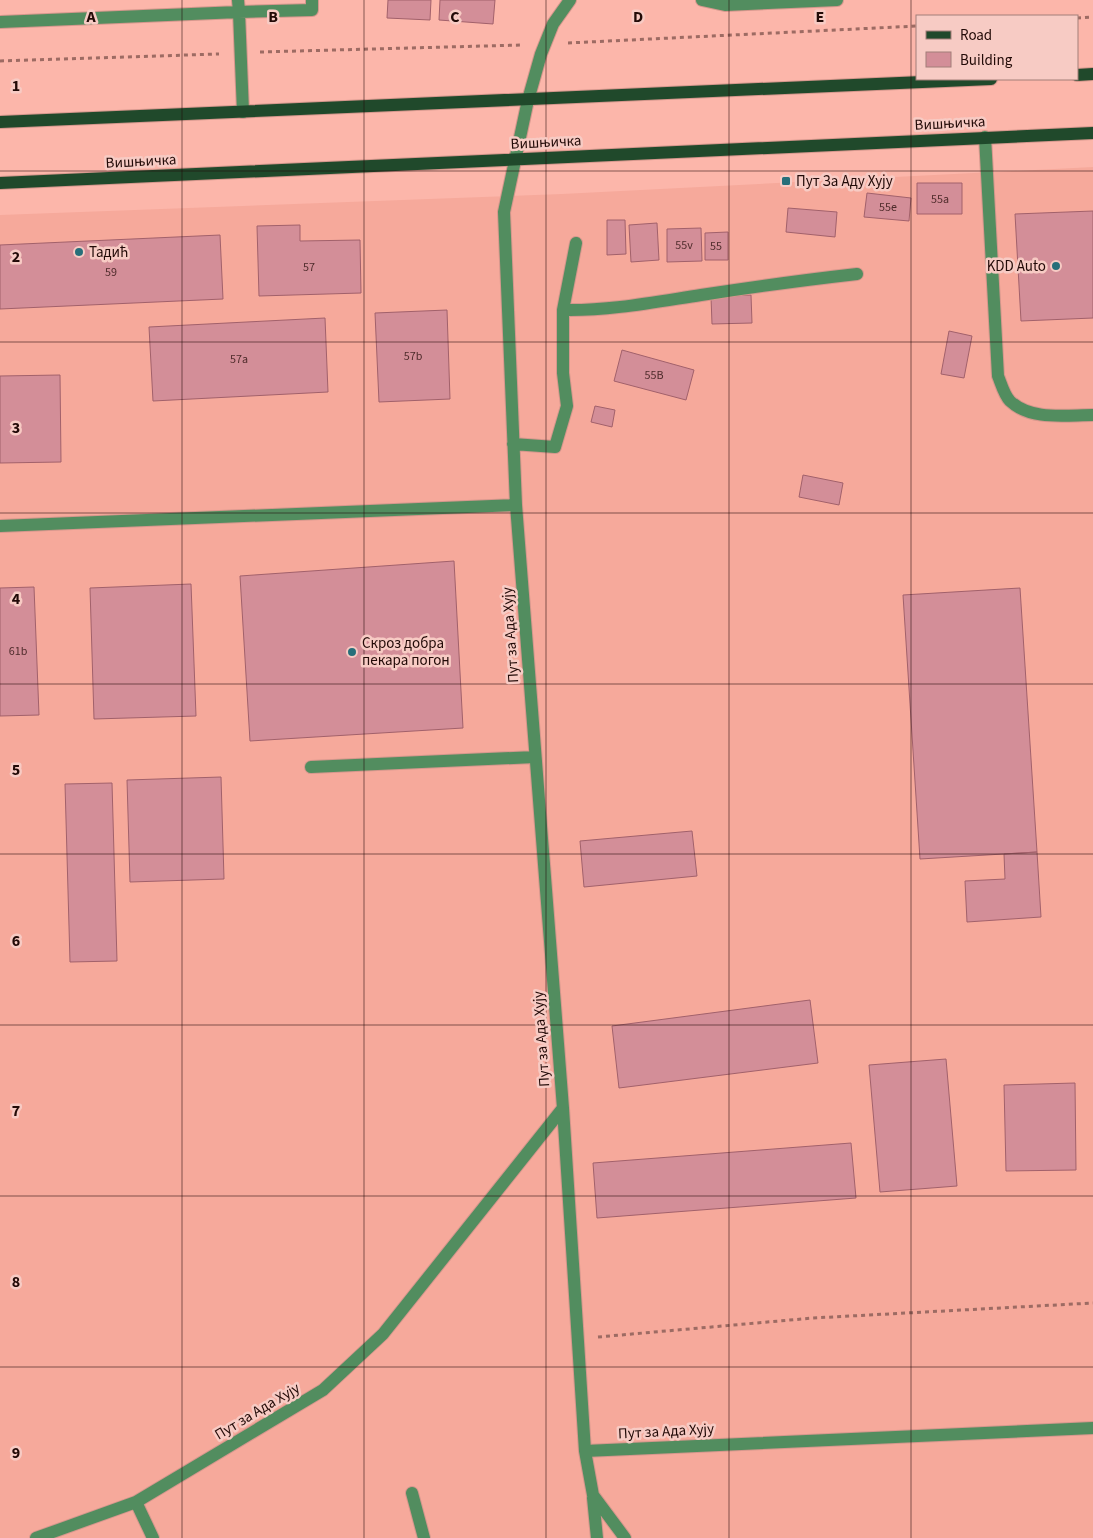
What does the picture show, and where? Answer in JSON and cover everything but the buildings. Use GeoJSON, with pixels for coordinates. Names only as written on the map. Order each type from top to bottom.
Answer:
{"type":"FeatureCollection","features":[{"type":"Feature","properties":{"kind":"main road"},"geometry":{"type":"LineString","coordinates":[[1078,75],[1093,74]]}},
{"type":"Feature","properties":{"kind":"main road"},"geometry":{"type":"LineString","coordinates":[[0,122],[969,80]]}},
{"type":"Feature","properties":{"kind":"main road","name":"Вишњичка"},"geometry":{"type":"LineString","coordinates":[[0,184],[1093,133]]}},
{"type":"Feature","properties":{"kind":"lane"},"geometry":{"type":"LineString","coordinates":[[0,22],[238,6],[312,10],[312,0]]}},
{"type":"Feature","properties":{"kind":"lane","name":"Пут за Ада Хују"},"geometry":{"type":"LineString","coordinates":[[570,0],[553,24],[545,44],[528,100],[504,212],[516,505],[563,1108],[585,1451],[1093,1428]]}},
{"type":"Feature","properties":{"kind":"lane"},"geometry":{"type":"LineString","coordinates":[[702,0],[725,5],[838,0]]}},
{"type":"Feature","properties":{"kind":"lane"},"geometry":{"type":"LineString","coordinates":[[238,6],[242,112]]}},
{"type":"Feature","properties":{"kind":"lane"},"geometry":{"type":"LineString","coordinates":[[986,137],[998,376],[1009,400],[1028,412],[1046,415],[1093,415]]}},
{"type":"Feature","properties":{"kind":"lane"},"geometry":{"type":"LineString","coordinates":[[513,444],[555,448],[567,406],[563,373],[563,310],[576,243]]}},
{"type":"Feature","properties":{"kind":"lane"},"geometry":{"type":"LineString","coordinates":[[563,310],[586,311],[775,283],[857,274]]}},
{"type":"Feature","properties":{"kind":"lane"},"geometry":{"type":"LineString","coordinates":[[0,526],[516,505]]}},
{"type":"Feature","properties":{"kind":"lane"},"geometry":{"type":"LineString","coordinates":[[312,767],[536,757]]}},
{"type":"Feature","properties":{"kind":"lane","name":"Пут за Ада Хују"},"geometry":{"type":"LineString","coordinates":[[36,1538],[136,1502],[323,1390],[383,1334],[563,1108]]}},
{"type":"Feature","properties":{"kind":"lane"},"geometry":{"type":"LineString","coordinates":[[585,1451],[593,1495],[597,1538]]}},
{"type":"Feature","properties":{"kind":"lane"},"geometry":{"type":"LineString","coordinates":[[412,1493],[424,1538]]}},
{"type":"Feature","properties":{"kind":"lane"},"geometry":{"type":"LineString","coordinates":[[593,1495],[625,1538]]}},
{"type":"Feature","properties":{"kind":"lane"},"geometry":{"type":"LineString","coordinates":[[136,1502],[154,1538]]}},
{"type":"Feature","properties":{"kind":"path"},"geometry":{"type":"LineString","coordinates":[[1078,18],[1093,17]]}},
{"type":"Feature","properties":{"kind":"path"},"geometry":{"type":"LineString","coordinates":[[0,61],[545,44],[916,26]]}},
{"type":"Feature","properties":{"kind":"path"},"geometry":{"type":"LineString","coordinates":[[578,1339],[813,1318],[1093,1303]]}},
{"type":"Feature","properties":{"kind":"shaded area"},"geometry":{"type":"Polygon","coordinates":[[[1093,167],[1093,1538],[0,1538],[0,215],[562,194],[1093,167]]]}},
{"type":"Feature","properties":{"kind":"place","name":"Пут За Аду Хују"},"geometry":{"type":"Point","coordinates":[786,181]}},
{"type":"Feature","properties":{"kind":"place","name":"Тадић"},"geometry":{"type":"Point","coordinates":[79,252]}},
{"type":"Feature","properties":{"kind":"place","name":"KDD Auto"},"geometry":{"type":"Point","coordinates":[1056,266]}},
{"type":"Feature","properties":{"kind":"place","name":"Скроз добра пекара погон"},"geometry":{"type":"Point","coordinates":[352,652]}}]}
